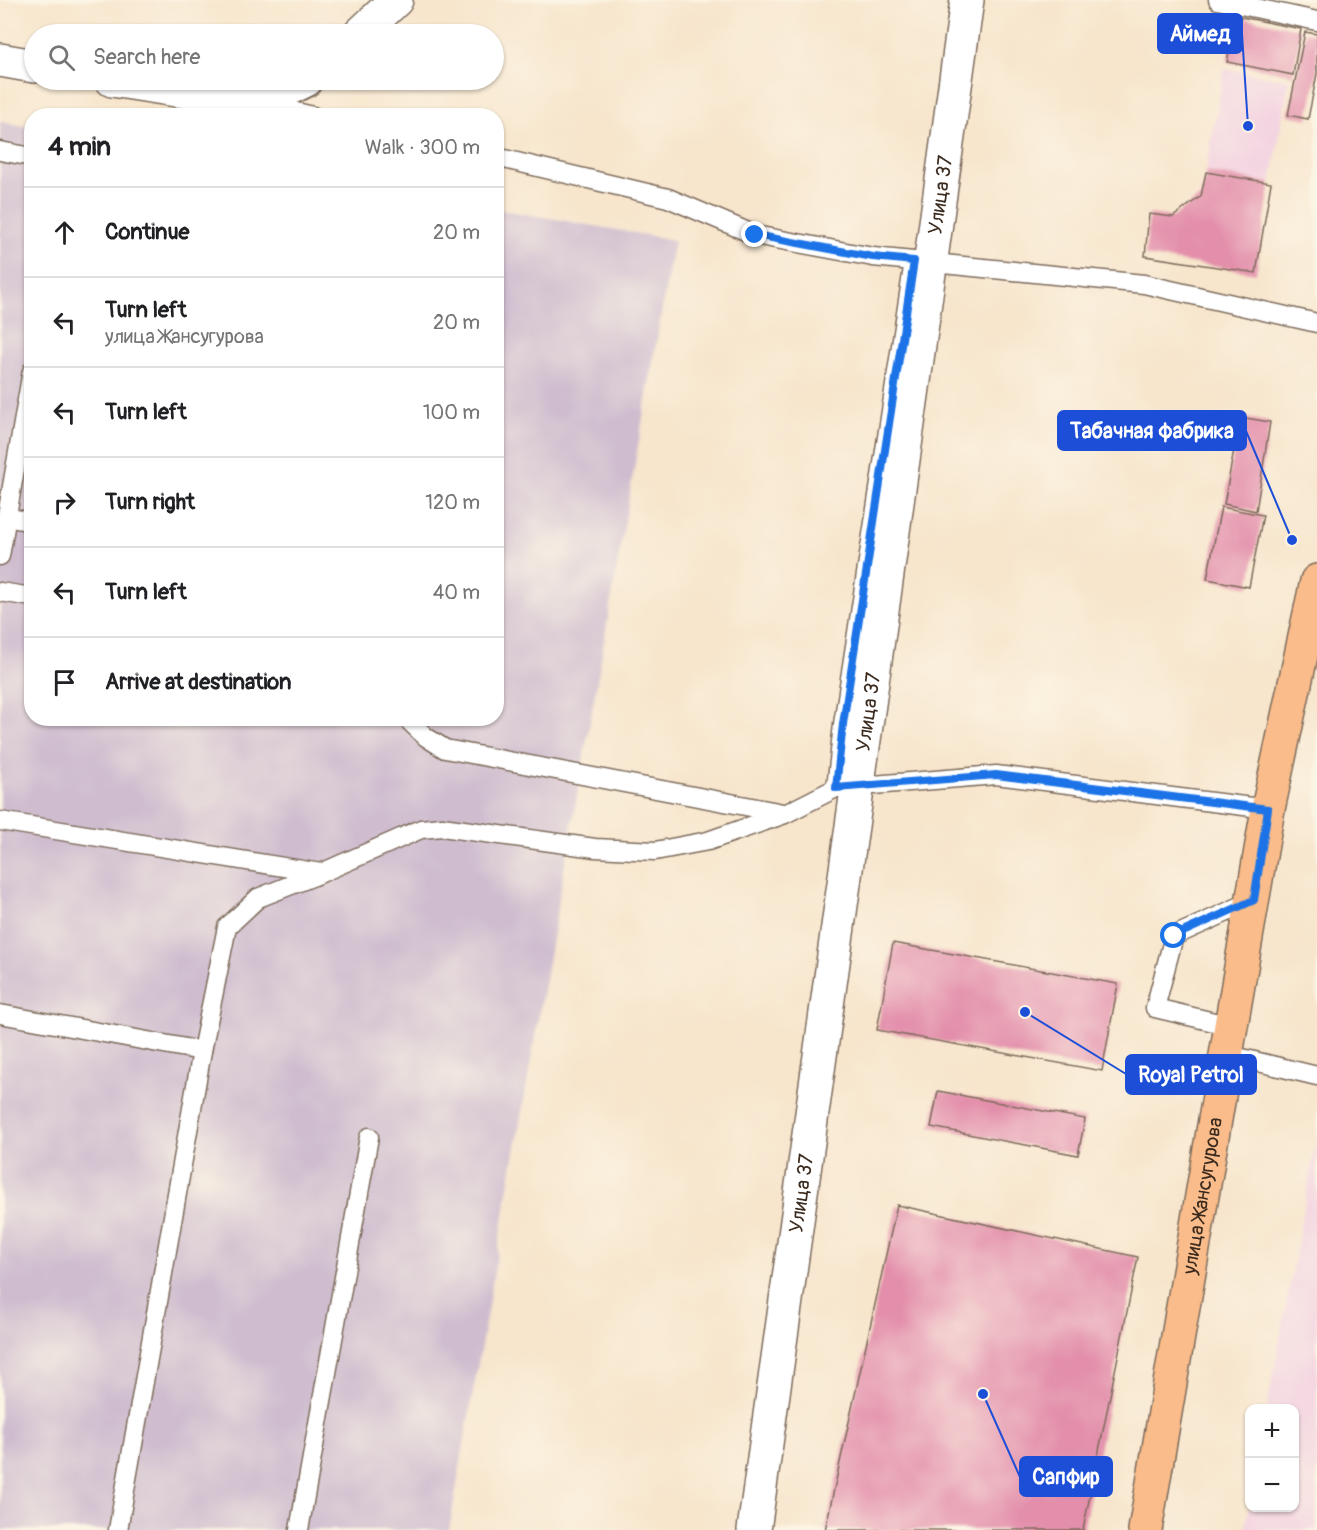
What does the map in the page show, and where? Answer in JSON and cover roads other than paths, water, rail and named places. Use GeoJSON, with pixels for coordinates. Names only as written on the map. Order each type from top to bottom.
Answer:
{"type":"FeatureCollection","features":[{"type":"Feature","properties":{"kind":"main road","name":"улица Жансугурова"},"geometry":{"type":"LineString","coordinates":[[1145,1530],[1268,809],[1317,581]]}},
{"type":"Feature","properties":{"kind":"street"},"geometry":{"type":"LineString","coordinates":[[371,24],[396,0]]}},
{"type":"Feature","properties":{"kind":"street","name":"Улица 37"},"geometry":{"type":"LineString","coordinates":[[754,1530],[967,0]]}},
{"type":"Feature","properties":{"kind":"street"},"geometry":{"type":"LineString","coordinates":[[0,60],[24,64]]}},
{"type":"Feature","properties":{"kind":"street"},"geometry":{"type":"LineString","coordinates":[[174,90],[260,104],[287,90]]}},
{"type":"Feature","properties":{"kind":"lane"},"geometry":{"type":"LineString","coordinates":[[1218,0],[1317,21]]}},
{"type":"Feature","properties":{"kind":"lane"},"geometry":{"type":"LineString","coordinates":[[260,104],[278,108]]}},
{"type":"Feature","properties":{"kind":"lane"},"geometry":{"type":"LineString","coordinates":[[0,151],[24,156]]}},
{"type":"Feature","properties":{"kind":"lane"},"geometry":{"type":"LineString","coordinates":[[504,159],[668,198],[755,235],[873,257],[1144,284],[1317,323]]}},
{"type":"Feature","properties":{"kind":"lane"},"geometry":{"type":"LineString","coordinates":[[836,788],[843,724],[914,261]]}},
{"type":"Feature","properties":{"kind":"lane"},"geometry":{"type":"LineString","coordinates":[[0,556],[24,416]]}},
{"type":"Feature","properties":{"kind":"lane"},"geometry":{"type":"LineString","coordinates":[[6,517],[24,520]]}},
{"type":"Feature","properties":{"kind":"lane"},"geometry":{"type":"LineString","coordinates":[[0,592],[24,596]]}},
{"type":"Feature","properties":{"kind":"lane"},"geometry":{"type":"LineString","coordinates":[[414,726],[426,737],[445,749],[785,814]]}},
{"type":"Feature","properties":{"kind":"lane"},"geometry":{"type":"LineString","coordinates":[[118,1530],[226,927],[258,898],[421,829],[442,827],[595,848],[655,851],[708,841],[785,814],[836,788],[996,775],[1268,809]]}},
{"type":"Feature","properties":{"kind":"lane"},"geometry":{"type":"LineString","coordinates":[[0,821],[321,873]]}},
{"type":"Feature","properties":{"kind":"lane"},"geometry":{"type":"LineString","coordinates":[[1254,900],[1174,936],[1155,1008],[1317,1076]]}},
{"type":"Feature","properties":{"kind":"lane"},"geometry":{"type":"LineString","coordinates":[[0,1014],[202,1051]]}},
{"type":"Feature","properties":{"kind":"lane"},"geometry":{"type":"LineString","coordinates":[[299,1530],[369,1137]]}},
{"type":"Feature","properties":{"kind":"place","name":"Аймед"},"geometry":{"type":"Point","coordinates":[1248,126]}},
{"type":"Feature","properties":{"kind":"place","name":"Табачная фабрика"},"geometry":{"type":"Point","coordinates":[1292,540]}},
{"type":"Feature","properties":{"kind":"place","name":"Royal Petrol"},"geometry":{"type":"Point","coordinates":[1025,1012]}},
{"type":"Feature","properties":{"kind":"place","name":"Сапфир"},"geometry":{"type":"Point","coordinates":[983,1394]}}]}
